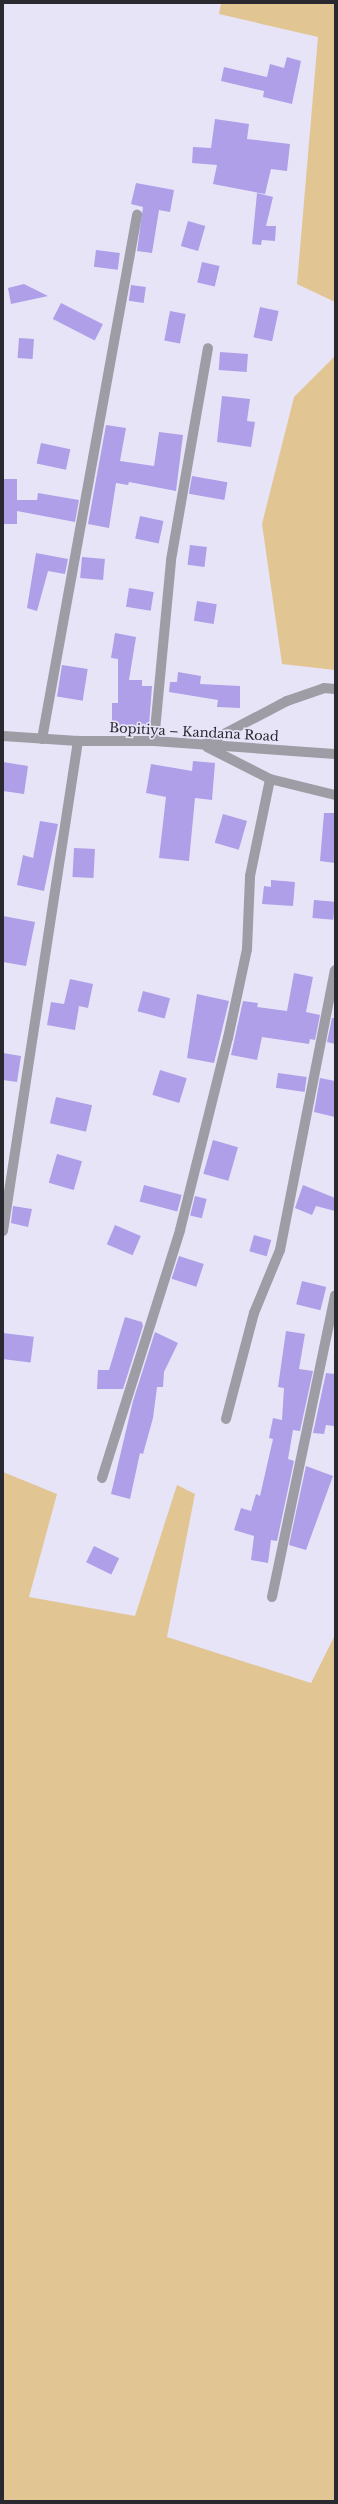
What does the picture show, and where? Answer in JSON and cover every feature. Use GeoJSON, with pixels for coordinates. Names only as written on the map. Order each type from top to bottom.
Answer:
{"type":"FeatureCollection","features":[{"type":"Feature","properties":{"kind":"street"},"geometry":{"type":"LineString","coordinates":[[42,739],[137,215]]}},
{"type":"Feature","properties":{"kind":"street"},"geometry":{"type":"LineString","coordinates":[[154,741],[171,560],[208,348]]}},
{"type":"Feature","properties":{"kind":"street"},"geometry":{"type":"LineString","coordinates":[[204,745],[287,701],[324,688],[335,689]]}},
{"type":"Feature","properties":{"kind":"street","name":"Bopitiya – Kandana Road"},"geometry":{"type":"LineString","coordinates":[[3,736],[78,741],[154,741],[335,754]]}},
{"type":"Feature","properties":{"kind":"street"},"geometry":{"type":"LineString","coordinates":[[3,1231],[78,741]]}},
{"type":"Feature","properties":{"kind":"street"},"geometry":{"type":"LineString","coordinates":[[204,745],[270,779],[335,795]]}},
{"type":"Feature","properties":{"kind":"street"},"geometry":{"type":"LineString","coordinates":[[102,1478],[180,1230],[228,1038],[247,949],[250,876],[270,779]]}},
{"type":"Feature","properties":{"kind":"street"},"geometry":{"type":"LineString","coordinates":[[226,1419],[254,1313],[280,1250],[335,970]]}},
{"type":"Feature","properties":{"kind":"street"},"geometry":{"type":"LineString","coordinates":[[272,1597],[335,1296]]}},
{"type":"Feature","properties":{"kind":"shaded area"},"geometry":{"type":"Polygon","coordinates":[[[221,3],[335,3],[335,302],[297,284],[318,37],[219,14],[221,3]]]}},
{"type":"Feature","properties":{"kind":"shaded area"},"geometry":{"type":"Polygon","coordinates":[[[335,356],[335,670],[282,664],[262,524],[294,397],[335,356]]]}},
{"type":"Feature","properties":{"kind":"shaded area"},"geometry":{"type":"Polygon","coordinates":[[[3,1472],[57,1494],[29,1597],[135,1616],[177,1485],[195,1494],[167,1637],[311,1683],[335,1635],[335,2501],[3,2501],[3,1472]]]}},
{"type":"Feature","properties":{"kind":"building"},"geometry":{"type":"Polygon","coordinates":[[[287,57],[301,61],[292,104],[263,97],[264,91],[221,81],[224,67],[267,77],[270,64],[284,68],[287,57]]]}},
{"type":"Feature","properties":{"kind":"building"},"geometry":{"type":"Polygon","coordinates":[[[215,119],[249,124],[247,139],[290,144],[287,171],[271,169],[265,194],[213,184],[217,165],[192,163],[193,147],[211,148],[215,119]]]}},
{"type":"Feature","properties":{"kind":"building"},"geometry":{"type":"Polygon","coordinates":[[[136,183],[174,190],[170,212],[159,210],[152,253],[137,251],[143,207],[131,204],[136,183]]]}},
{"type":"Feature","properties":{"kind":"building"},"geometry":{"type":"Polygon","coordinates":[[[257,193],[273,197],[266,226],[276,226],[275,241],[262,240],[261,245],[252,244],[257,193]]]}},
{"type":"Feature","properties":{"kind":"building"},"geometry":{"type":"Polygon","coordinates":[[[188,221],[205,226],[198,251],[181,246],[188,221]]]}},
{"type":"Feature","properties":{"kind":"building"},"geometry":{"type":"Polygon","coordinates":[[[96,250],[120,253],[118,270],[94,267],[96,250]]]}},
{"type":"Feature","properties":{"kind":"building"},"geometry":{"type":"Polygon","coordinates":[[[202,262],[220,266],[215,287],[197,282],[202,262]]]}},
{"type":"Feature","properties":{"kind":"building"},"geometry":{"type":"Polygon","coordinates":[[[24,284],[48,296],[11,304],[8,288],[24,284]]]}},
{"type":"Feature","properties":{"kind":"building"},"geometry":{"type":"Polygon","coordinates":[[[131,285],[146,287],[144,303],[129,301],[131,285]]]}},
{"type":"Feature","properties":{"kind":"building"},"geometry":{"type":"Polygon","coordinates":[[[61,303],[103,324],[95,340],[53,319],[61,303]]]}},
{"type":"Feature","properties":{"kind":"building"},"geometry":{"type":"Polygon","coordinates":[[[260,307],[279,311],[272,341],[254,337],[260,307]]]}},
{"type":"Feature","properties":{"kind":"building"},"geometry":{"type":"Polygon","coordinates":[[[170,311],[186,314],[180,344],[164,340],[170,311]]]}},
{"type":"Feature","properties":{"kind":"building"},"geometry":{"type":"Polygon","coordinates":[[[19,338],[34,339],[33,359],[18,358],[19,338]]]}},
{"type":"Feature","properties":{"kind":"building"},"geometry":{"type":"Polygon","coordinates":[[[220,352],[248,354],[247,372],[219,370],[220,352]]]}},
{"type":"Feature","properties":{"kind":"building"},"geometry":{"type":"Polygon","coordinates":[[[222,396],[250,399],[247,421],[255,422],[251,447],[217,442],[222,396]]]}},
{"type":"Feature","properties":{"kind":"building"},"geometry":{"type":"Polygon","coordinates":[[[106,425],[126,428],[120,461],[154,466],[159,432],[183,435],[176,491],[129,482],[128,485],[116,483],[109,528],[88,524],[106,425]]]}},
{"type":"Feature","properties":{"kind":"building"},"geometry":{"type":"Polygon","coordinates":[[[41,443],[70,449],[66,470],[37,464],[41,443]]]}},
{"type":"Feature","properties":{"kind":"building"},"geometry":{"type":"Polygon","coordinates":[[[192,476],[227,482],[224,500],[189,494],[192,476]]]}},
{"type":"Feature","properties":{"kind":"building"},"geometry":{"type":"Polygon","coordinates":[[[3,479],[17,479],[17,500],[37,500],[38,493],[79,500],[75,522],[17,511],[17,524],[3,524],[3,479]]]}},
{"type":"Feature","properties":{"kind":"building"},"geometry":{"type":"Polygon","coordinates":[[[140,516],[163,521],[159,543],[135,538],[140,516]]]}},
{"type":"Feature","properties":{"kind":"building"},"geometry":{"type":"Polygon","coordinates":[[[190,545],[207,547],[204,567],[188,565],[190,545]]]}},
{"type":"Feature","properties":{"kind":"building"},"geometry":{"type":"Polygon","coordinates":[[[36,553],[68,559],[65,574],[48,571],[37,611],[27,608],[36,553]]]}},
{"type":"Feature","properties":{"kind":"building"},"geometry":{"type":"Polygon","coordinates":[[[82,557],[105,559],[103,580],[80,578],[82,557]]]}},
{"type":"Feature","properties":{"kind":"building"},"geometry":{"type":"Polygon","coordinates":[[[129,588],[154,592],[151,611],[126,607],[129,588]]]}},
{"type":"Feature","properties":{"kind":"building"},"geometry":{"type":"Polygon","coordinates":[[[197,601],[217,604],[214,624],[194,621],[197,601]]]}},
{"type":"Feature","properties":{"kind":"building"},"geometry":{"type":"Polygon","coordinates":[[[115,633],[136,637],[129,680],[142,680],[142,686],[152,686],[149,726],[112,726],[112,703],[118,703],[118,659],[111,658],[115,633]]]}},
{"type":"Feature","properties":{"kind":"building"},"geometry":{"type":"Polygon","coordinates":[[[62,665],[88,669],[83,701],[57,697],[62,665]]]}},
{"type":"Feature","properties":{"kind":"building"},"geometry":{"type":"Polygon","coordinates":[[[178,672],[201,676],[200,684],[240,686],[240,708],[217,707],[218,700],[169,692],[170,682],[177,682],[178,672]]]}},
{"type":"Feature","properties":{"kind":"building"},"geometry":{"type":"Polygon","coordinates":[[[193,761],[215,763],[212,800],[195,798],[189,861],[159,858],[166,797],[146,793],[151,764],[192,771],[193,761]]]}},
{"type":"Feature","properties":{"kind":"building"},"geometry":{"type":"Polygon","coordinates":[[[3,762],[28,766],[24,794],[3,791],[3,762]]]}},
{"type":"Feature","properties":{"kind":"building"},"geometry":{"type":"Polygon","coordinates":[[[324,813],[335,813],[335,863],[320,861],[324,813]]]}},
{"type":"Feature","properties":{"kind":"building"},"geometry":{"type":"Polygon","coordinates":[[[223,814],[247,821],[239,850],[215,843],[223,814]]]}},
{"type":"Feature","properties":{"kind":"building"},"geometry":{"type":"Polygon","coordinates":[[[40,821],[58,824],[44,891],[17,885],[23,855],[33,858],[40,821]]]}},
{"type":"Feature","properties":{"kind":"building"},"geometry":{"type":"Polygon","coordinates":[[[74,848],[95,849],[93,878],[72,877],[74,848]]]}},
{"type":"Feature","properties":{"kind":"building"},"geometry":{"type":"Polygon","coordinates":[[[271,880],[295,882],[293,906],[262,904],[264,886],[271,887],[271,880]]]}},
{"type":"Feature","properties":{"kind":"building"},"geometry":{"type":"Polygon","coordinates":[[[314,900],[335,902],[333,920],[312,918],[314,900]]]}},
{"type":"Feature","properties":{"kind":"building"},"geometry":{"type":"Polygon","coordinates":[[[3,916],[35,922],[26,966],[3,962],[3,916]]]}},
{"type":"Feature","properties":{"kind":"building"},"geometry":{"type":"Polygon","coordinates":[[[294,973],[313,977],[306,1012],[320,1015],[315,1040],[310,1039],[309,1044],[262,1037],[257,1060],[231,1055],[243,1001],[258,1003],[257,1007],[287,1011],[294,973]]]}},
{"type":"Feature","properties":{"kind":"building"},"geometry":{"type":"Polygon","coordinates":[[[70,979],[93,984],[88,1008],[79,1006],[75,1030],[47,1025],[51,1002],[64,1004],[70,979]]]}},
{"type":"Feature","properties":{"kind":"building"},"geometry":{"type":"Polygon","coordinates":[[[143,991],[170,998],[165,1019],[138,1011],[143,991]]]}},
{"type":"Feature","properties":{"kind":"building"},"geometry":{"type":"Polygon","coordinates":[[[197,994],[229,1001],[214,1063],[187,1058],[197,994]]]}},
{"type":"Feature","properties":{"kind":"building"},"geometry":{"type":"Polygon","coordinates":[[[332,1018],[335,1018],[335,1044],[327,1042],[332,1018]]]}},
{"type":"Feature","properties":{"kind":"building"},"geometry":{"type":"Polygon","coordinates":[[[3,1053],[21,1056],[17,1082],[3,1080],[3,1053]]]}},
{"type":"Feature","properties":{"kind":"building"},"geometry":{"type":"Polygon","coordinates":[[[160,1070],[187,1078],[179,1103],[152,1095],[160,1070]]]}},
{"type":"Feature","properties":{"kind":"building"},"geometry":{"type":"Polygon","coordinates":[[[278,1073],[307,1077],[305,1092],[276,1088],[278,1073]]]}},
{"type":"Feature","properties":{"kind":"building"},"geometry":{"type":"Polygon","coordinates":[[[320,1078],[335,1081],[335,1117],[314,1112],[320,1078]]]}},
{"type":"Feature","properties":{"kind":"building"},"geometry":{"type":"Polygon","coordinates":[[[56,1097],[92,1105],[86,1132],[50,1123],[56,1097]]]}},
{"type":"Feature","properties":{"kind":"building"},"geometry":{"type":"Polygon","coordinates":[[[213,1140],[238,1147],[228,1181],[203,1174],[213,1140]]]}},
{"type":"Feature","properties":{"kind":"building"},"geometry":{"type":"Polygon","coordinates":[[[57,1154],[82,1161],[74,1190],[49,1183],[57,1154]]]}},
{"type":"Feature","properties":{"kind":"building"},"geometry":{"type":"Polygon","coordinates":[[[144,1185],[182,1195],[177,1212],[140,1201],[144,1185]]]}},
{"type":"Feature","properties":{"kind":"building"},"geometry":{"type":"Polygon","coordinates":[[[303,1185],[335,1198],[335,1211],[316,1206],[312,1215],[295,1208],[303,1185]]]}},
{"type":"Feature","properties":{"kind":"building"},"geometry":{"type":"Polygon","coordinates":[[[195,1196],[207,1199],[202,1218],[190,1215],[195,1196]]]}},
{"type":"Feature","properties":{"kind":"building"},"geometry":{"type":"Polygon","coordinates":[[[13,1206],[32,1209],[28,1227],[11,1223],[13,1206]]]}},
{"type":"Feature","properties":{"kind":"building"},"geometry":{"type":"Polygon","coordinates":[[[115,1225],[141,1236],[133,1255],[107,1244],[115,1225]]]}},
{"type":"Feature","properties":{"kind":"building"},"geometry":{"type":"Polygon","coordinates":[[[254,1235],[271,1240],[267,1256],[249,1251],[254,1235]]]}},
{"type":"Feature","properties":{"kind":"building"},"geometry":{"type":"Polygon","coordinates":[[[179,1256],[204,1264],[196,1287],[172,1279],[179,1256]]]}},
{"type":"Feature","properties":{"kind":"building"},"geometry":{"type":"Polygon","coordinates":[[[302,1281],[326,1287],[320,1310],[296,1304],[302,1281]]]}},
{"type":"Feature","properties":{"kind":"building"},"geometry":{"type":"Polygon","coordinates":[[[125,1317],[142,1322],[143,1326],[123,1389],[97,1389],[98,1370],[109,1370],[125,1317]]]}},
{"type":"Feature","properties":{"kind":"building"},"geometry":{"type":"Polygon","coordinates":[[[286,1331],[305,1334],[299,1369],[313,1371],[300,1431],[293,1430],[288,1459],[294,1461],[277,1541],[271,1540],[268,1563],[251,1560],[254,1536],[234,1530],[241,1508],[251,1511],[256,1494],[260,1496],[273,1439],[269,1438],[273,1418],[282,1420],[284,1388],[278,1387],[286,1331]]]}},
{"type":"Feature","properties":{"kind":"building"},"geometry":{"type":"Polygon","coordinates":[[[155,1332],[178,1343],[164,1372],[163,1387],[157,1387],[153,1418],[143,1454],[140,1453],[130,1499],[111,1494],[133,1401],[155,1332]]]}},
{"type":"Feature","properties":{"kind":"building"},"geometry":{"type":"Polygon","coordinates":[[[3,1333],[34,1337],[31,1363],[3,1359],[3,1333]]]}},
{"type":"Feature","properties":{"kind":"building"},"geometry":{"type":"Polygon","coordinates":[[[326,1373],[335,1374],[334,1426],[326,1425],[324,1434],[313,1433],[326,1373]]]}},
{"type":"Feature","properties":{"kind":"building"},"geometry":{"type":"Polygon","coordinates":[[[306,1466],[333,1476],[306,1550],[289,1545],[306,1466]]]}},
{"type":"Feature","properties":{"kind":"building"},"geometry":{"type":"Polygon","coordinates":[[[94,1546],[119,1558],[111,1574],[86,1562],[94,1546]]]}}]}
